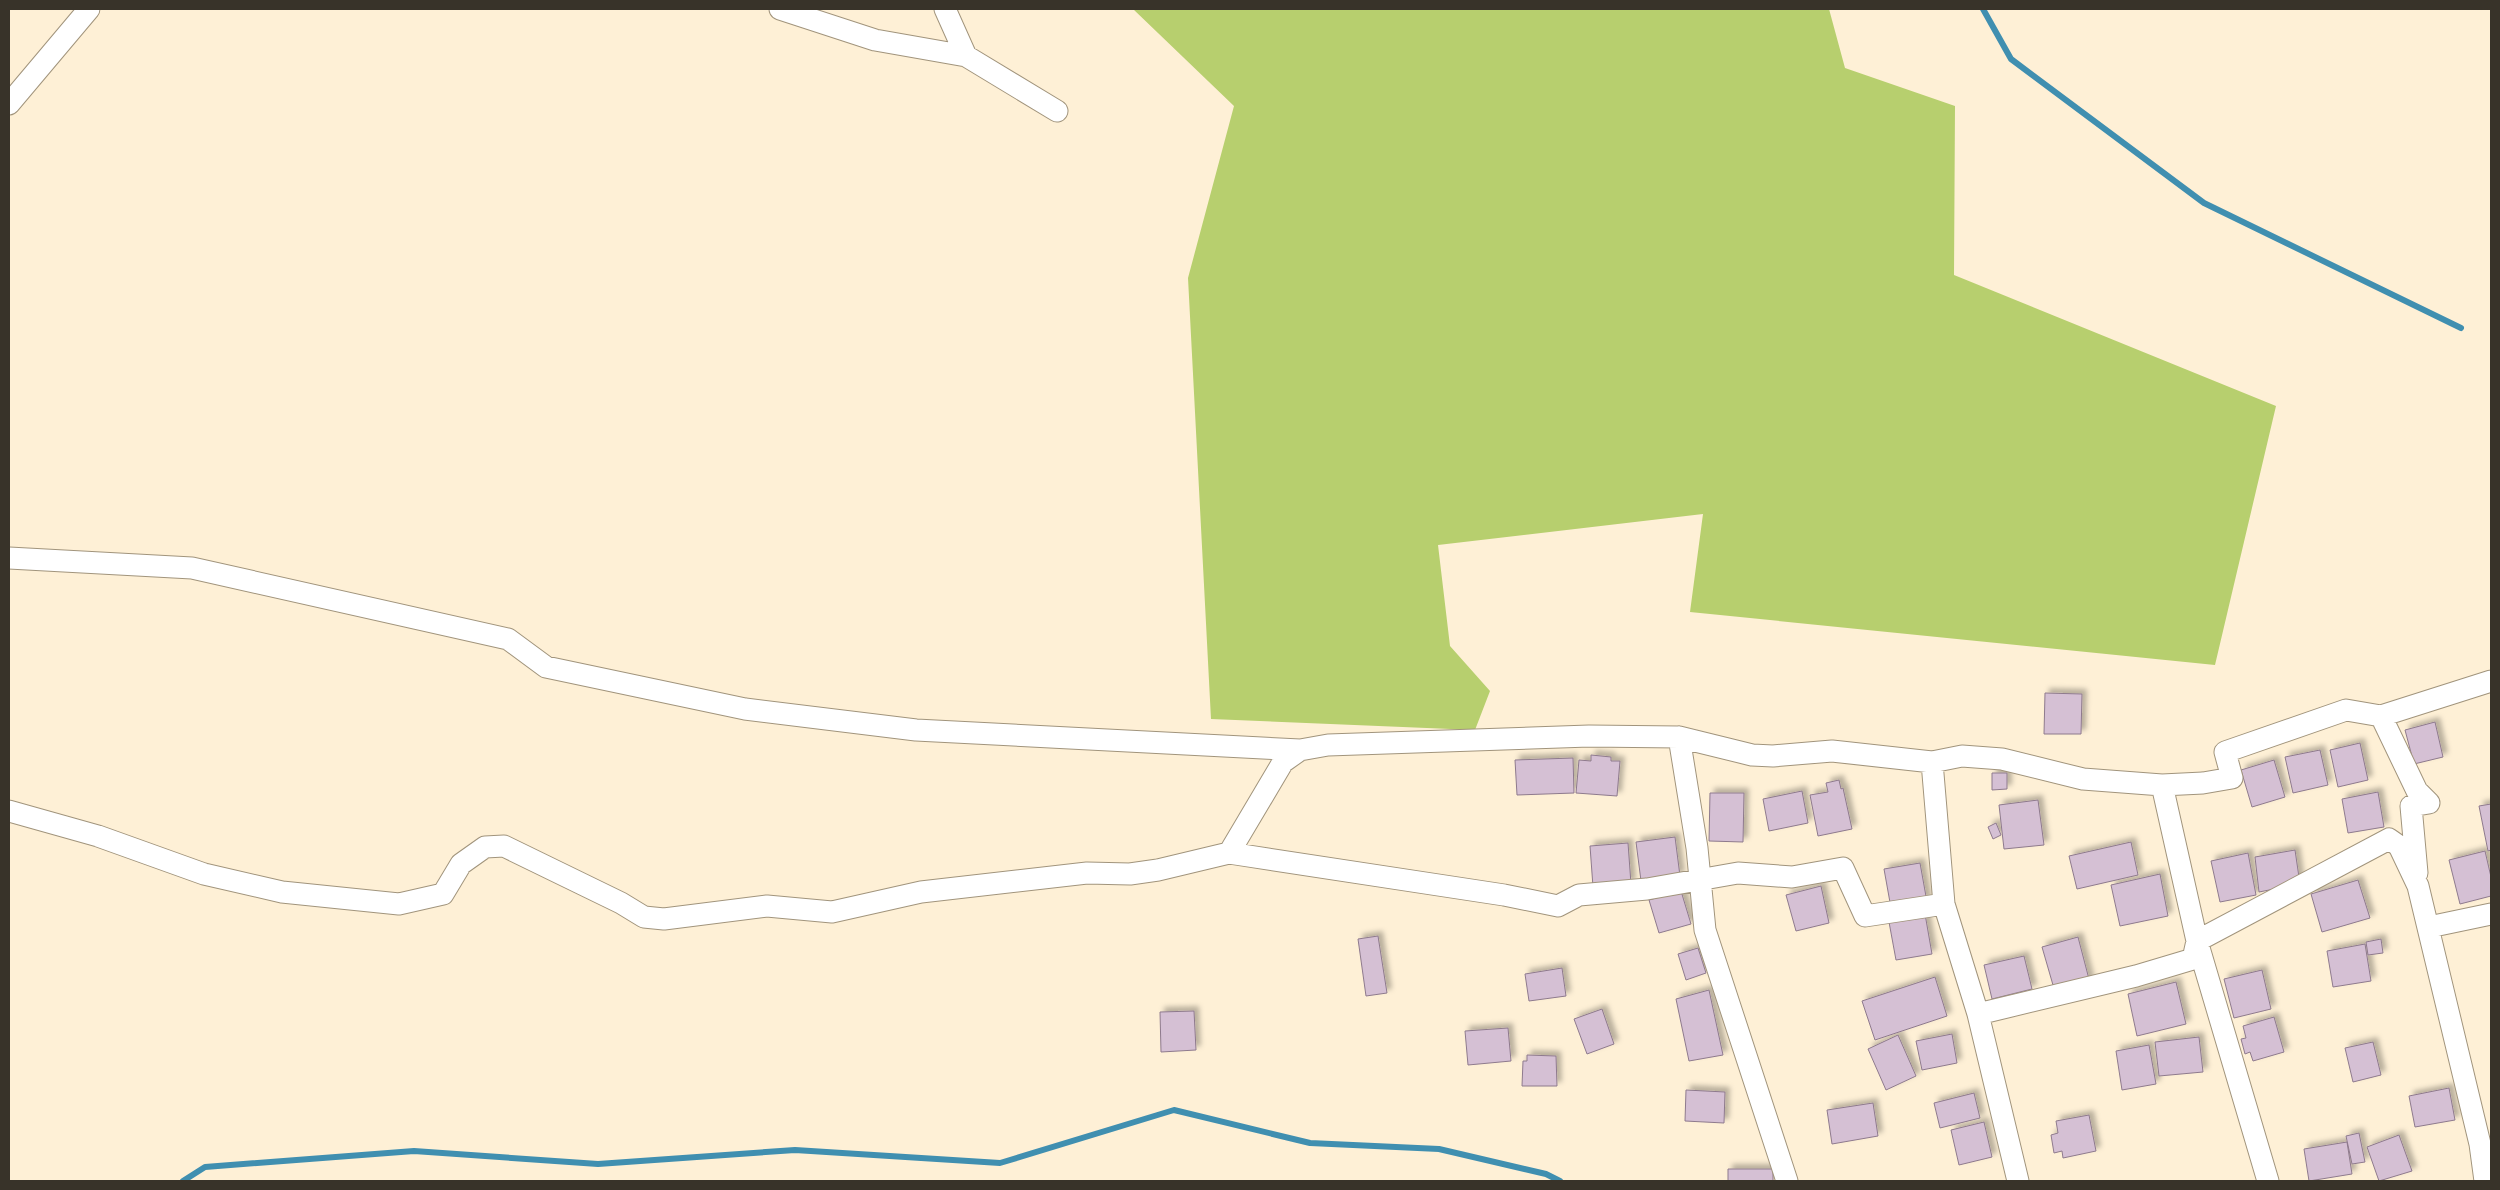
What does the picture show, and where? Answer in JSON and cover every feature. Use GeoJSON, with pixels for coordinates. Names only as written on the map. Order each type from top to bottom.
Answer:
{"type":"FeatureCollection","features":[{"type":"Feature","properties":{"kind":"street"},"geometry":{"type":"LineString","coordinates":[[9,104],[89,9]]}},
{"type":"Feature","properties":{"kind":"street"},"geometry":{"type":"LineString","coordinates":[[780,9],[875,40],[966,56],[1056,111]]}},
{"type":"Feature","properties":{"kind":"street"},"geometry":{"type":"LineString","coordinates":[[945,9],[966,56]]}},
{"type":"Feature","properties":{"kind":"street"},"geometry":{"type":"LineString","coordinates":[[9,558],[192,568],[508,639],[546,667],[744,709],[916,730],[1300,750],[1328,745],[1589,736],[1679,738],[1752,755],[1773,756],[1832,751],[1932,762],[1962,756],[2002,759],[2083,779],[2162,786],[2204,783],[2232,778],[2224,752],[2346,710],[2381,716],[2491,681]]}},
{"type":"Feature","properties":{"kind":"street"},"geometry":{"type":"LineString","coordinates":[[2381,716],[2417,791],[2430,803],[2412,806],[2418,886]]}},
{"type":"Feature","properties":{"kind":"street"},"geometry":{"type":"LineString","coordinates":[[1679,738],[1700,880],[1705,930],[1787,1181]]}},
{"type":"Feature","properties":{"kind":"street"},"geometry":{"type":"LineString","coordinates":[[1228,853],[1283,762],[1300,750]]}},
{"type":"Feature","properties":{"kind":"street"},"geometry":{"type":"LineString","coordinates":[[1932,762],[1944,904],[1978,1014],[2018,1181]]}},
{"type":"Feature","properties":{"kind":"street"},"geometry":{"type":"LineString","coordinates":[[2162,786],[2197,941],[2268,1181]]}},
{"type":"Feature","properties":{"kind":"street"},"geometry":{"type":"LineString","coordinates":[[9,811],[98,836],[204,874],[282,892],[398,904],[443,894],[461,864],[485,847],[504,846],[644,917],[664,919],[767,906],[832,912],[921,892],[1087,872],[1130,874],[1158,870],[1228,853],[1558,906],[1579,896],[1646,889],[1738,873],[1792,878],[1842,868],[1866,916],[1944,904]]}},
{"type":"Feature","properties":{"kind":"street"},"geometry":{"type":"LineString","coordinates":[[2197,941],[2389,839],[2399,846],[2418,886],[2429,927],[2480,1144],[2485,1181]]}},
{"type":"Feature","properties":{"kind":"street"},"geometry":{"type":"LineString","coordinates":[[2429,927],[2491,914]]}},
{"type":"Feature","properties":{"kind":"street"},"geometry":{"type":"LineString","coordinates":[[1978,1014],[2136,976],[2194,958],[2197,941]]}},
{"type":"Feature","properties":{"kind":"green space"},"geometry":{"type":"Polygon","coordinates":[[[1133,9],[1829,9],[1845,68],[1955,106],[1954,275],[2276,406],[2215,665],[1690,612],[1703,514],[1438,545],[1450,646],[1490,691],[1475,730],[1211,719],[1188,278],[1234,106],[1133,9]]]}},
{"type":"Feature","properties":{"kind":"building"},"geometry":{"type":"Polygon","coordinates":[[[2045,693],[2082,694],[2081,734],[2044,734],[2045,693]]]}},
{"type":"Feature","properties":{"kind":"building"},"geometry":{"type":"Polygon","coordinates":[[[2435,722],[2443,757],[2414,764],[2405,730],[2435,722]]]}},
{"type":"Feature","properties":{"kind":"building"},"geometry":{"type":"Polygon","coordinates":[[[2360,743],[2368,780],[2338,787],[2330,750],[2360,743]]]}},
{"type":"Feature","properties":{"kind":"building"},"geometry":{"type":"Polygon","coordinates":[[[2320,750],[2328,785],[2293,793],[2285,757],[2320,750]]]}},
{"type":"Feature","properties":{"kind":"building"},"geometry":{"type":"Polygon","coordinates":[[[1591,755],[1611,757],[1611,761],[1620,761],[1617,796],[1576,793],[1579,760],[1591,761],[1591,755]]]}},
{"type":"Feature","properties":{"kind":"building"},"geometry":{"type":"Polygon","coordinates":[[[1573,758],[1574,793],[1517,795],[1515,760],[1573,758]]]}},
{"type":"Feature","properties":{"kind":"building"},"geometry":{"type":"Polygon","coordinates":[[[2274,760],[2285,797],[2252,807],[2241,770],[2274,760]]]}},
{"type":"Feature","properties":{"kind":"building"},"geometry":{"type":"Polygon","coordinates":[[[1992,773],[2007,773],[2007,789],[1992,790],[1992,773]]]}},
{"type":"Feature","properties":{"kind":"building"},"geometry":{"type":"Polygon","coordinates":[[[1839,780],[1841,789],[1843,788],[1852,829],[1818,836],[1810,795],[1828,792],[1826,783],[1839,780]]]}},
{"type":"Feature","properties":{"kind":"building"},"geometry":{"type":"Polygon","coordinates":[[[1802,791],[1808,823],[1769,831],[1763,799],[1802,791]]]}},
{"type":"Feature","properties":{"kind":"building"},"geometry":{"type":"Polygon","coordinates":[[[2378,792],[2384,827],[2348,833],[2342,799],[2378,792]]]}},
{"type":"Feature","properties":{"kind":"building"},"geometry":{"type":"Polygon","coordinates":[[[1710,793],[1744,793],[1743,842],[1709,841],[1710,793]]]}},
{"type":"Feature","properties":{"kind":"building"},"geometry":{"type":"Polygon","coordinates":[[[2038,800],[2044,845],[2004,849],[1999,805],[2038,800]]]}},
{"type":"Feature","properties":{"kind":"building"},"geometry":{"type":"Polygon","coordinates":[[[2491,804],[2491,850],[2488,851],[2479,806],[2491,804]]]}},
{"type":"Feature","properties":{"kind":"building"},"geometry":{"type":"Polygon","coordinates":[[[1996,823],[2001,835],[1993,839],[1988,827],[1996,823]]]}},
{"type":"Feature","properties":{"kind":"building"},"geometry":{"type":"Polygon","coordinates":[[[1675,837],[1680,876],[1641,881],[1636,842],[1675,837]]]}},
{"type":"Feature","properties":{"kind":"building"},"geometry":{"type":"Polygon","coordinates":[[[2131,842],[2138,875],[2077,889],[2069,856],[2131,842]]]}},
{"type":"Feature","properties":{"kind":"building"},"geometry":{"type":"Polygon","coordinates":[[[1628,843],[1631,884],[1593,887],[1590,846],[1628,843]]]}},
{"type":"Feature","properties":{"kind":"building"},"geometry":{"type":"Polygon","coordinates":[[[2295,850],[2300,884],[2259,892],[2255,857],[2295,850]]]}},
{"type":"Feature","properties":{"kind":"building"},"geometry":{"type":"Polygon","coordinates":[[[2485,851],[2491,877],[2491,896],[2460,904],[2449,860],[2485,851]]]}},
{"type":"Feature","properties":{"kind":"building"},"geometry":{"type":"Polygon","coordinates":[[[2248,853],[2256,895],[2220,902],[2211,861],[2248,853]]]}},
{"type":"Feature","properties":{"kind":"building"},"geometry":{"type":"Polygon","coordinates":[[[1920,863],[1927,902],[1891,908],[1884,869],[1920,863]]]}},
{"type":"Feature","properties":{"kind":"building"},"geometry":{"type":"Polygon","coordinates":[[[2160,874],[2168,916],[2120,926],[2111,885],[2160,874]]]}},
{"type":"Feature","properties":{"kind":"building"},"geometry":{"type":"Polygon","coordinates":[[[2358,880],[2370,918],[2322,932],[2311,894],[2358,880]]]}},
{"type":"Feature","properties":{"kind":"building"},"geometry":{"type":"Polygon","coordinates":[[[1821,886],[1829,923],[1796,931],[1786,895],[1821,886]]]}},
{"type":"Feature","properties":{"kind":"building"},"geometry":{"type":"Polygon","coordinates":[[[1681,891],[1691,924],[1659,933],[1649,900],[1681,891]]]}},
{"type":"Feature","properties":{"kind":"building"},"geometry":{"type":"Polygon","coordinates":[[[1925,914],[1932,954],[1896,960],[1889,922],[1925,914]]]}},
{"type":"Feature","properties":{"kind":"building"},"geometry":{"type":"Polygon","coordinates":[[[1378,936],[1387,993],[1366,996],[1358,939],[1378,936]]]}},
{"type":"Feature","properties":{"kind":"building"},"geometry":{"type":"Polygon","coordinates":[[[2078,937],[2090,983],[2055,992],[2042,947],[2078,937]]]}},
{"type":"Feature","properties":{"kind":"building"},"geometry":{"type":"Polygon","coordinates":[[[2381,939],[2383,953],[2368,955],[2366,942],[2381,939]]]}},
{"type":"Feature","properties":{"kind":"building"},"geometry":{"type":"Polygon","coordinates":[[[2365,944],[2371,981],[2333,987],[2327,951],[2365,944]]]}},
{"type":"Feature","properties":{"kind":"building"},"geometry":{"type":"Polygon","coordinates":[[[1698,948],[1706,973],[1686,980],[1678,954],[1698,948]]]}},
{"type":"Feature","properties":{"kind":"building"},"geometry":{"type":"Polygon","coordinates":[[[2024,956],[2032,989],[1992,999],[1984,965],[2024,956]]]}},
{"type":"Feature","properties":{"kind":"building"},"geometry":{"type":"Polygon","coordinates":[[[1562,968],[1566,996],[1529,1001],[1525,974],[1562,968]]]}},
{"type":"Feature","properties":{"kind":"building"},"geometry":{"type":"Polygon","coordinates":[[[2262,970],[2271,1009],[2234,1018],[2224,979],[2262,970]]]}},
{"type":"Feature","properties":{"kind":"building"},"geometry":{"type":"Polygon","coordinates":[[[1935,977],[1947,1016],[1875,1040],[1862,1001],[1935,977]]]}},
{"type":"Feature","properties":{"kind":"building"},"geometry":{"type":"Polygon","coordinates":[[[2176,982],[2186,1024],[2137,1036],[2128,994],[2176,982]]]}},
{"type":"Feature","properties":{"kind":"building"},"geometry":{"type":"Polygon","coordinates":[[[1709,990],[1723,1055],[1689,1061],[1676,999],[1709,990]]]}},
{"type":"Feature","properties":{"kind":"building"},"geometry":{"type":"Polygon","coordinates":[[[1602,1009],[1614,1044],[1587,1054],[1574,1019],[1602,1009]]]}},
{"type":"Feature","properties":{"kind":"building"},"geometry":{"type":"Polygon","coordinates":[[[1194,1011],[1196,1050],[1161,1052],[1160,1012],[1194,1011]]]}},
{"type":"Feature","properties":{"kind":"building"},"geometry":{"type":"Polygon","coordinates":[[[2274,1017],[2284,1052],[2253,1061],[2250,1052],[2245,1054],[2241,1039],[2246,1038],[2243,1026],[2274,1017]]]}},
{"type":"Feature","properties":{"kind":"building"},"geometry":{"type":"Polygon","coordinates":[[[1508,1028],[1511,1061],[1468,1065],[1465,1031],[1508,1028]]]}},
{"type":"Feature","properties":{"kind":"building"},"geometry":{"type":"Polygon","coordinates":[[[1952,1034],[1957,1063],[1922,1070],[1916,1041],[1952,1034]]]}},
{"type":"Feature","properties":{"kind":"building"},"geometry":{"type":"Polygon","coordinates":[[[1898,1035],[1916,1076],[1886,1090],[1868,1049],[1898,1035]]]}},
{"type":"Feature","properties":{"kind":"building"},"geometry":{"type":"Polygon","coordinates":[[[2199,1037],[2203,1072],[2159,1076],[2155,1042],[2199,1037]]]}},
{"type":"Feature","properties":{"kind":"building"},"geometry":{"type":"Polygon","coordinates":[[[2373,1042],[2381,1075],[2353,1082],[2345,1048],[2373,1042]]]}},
{"type":"Feature","properties":{"kind":"building"},"geometry":{"type":"Polygon","coordinates":[[[2149,1045],[2156,1084],[2122,1090],[2116,1051],[2149,1045]]]}},
{"type":"Feature","properties":{"kind":"building"},"geometry":{"type":"Polygon","coordinates":[[[1527,1055],[1556,1056],[1557,1086],[1522,1086],[1523,1061],[1527,1061],[1527,1055]]]}},
{"type":"Feature","properties":{"kind":"building"},"geometry":{"type":"Polygon","coordinates":[[[2449,1088],[2455,1120],[2415,1127],[2409,1096],[2449,1088]]]}},
{"type":"Feature","properties":{"kind":"building"},"geometry":{"type":"Polygon","coordinates":[[[1686,1090],[1725,1092],[1724,1123],[1685,1121],[1686,1090]]]}},
{"type":"Feature","properties":{"kind":"building"},"geometry":{"type":"Polygon","coordinates":[[[1974,1093],[1980,1118],[1940,1128],[1934,1103],[1974,1093]]]}},
{"type":"Feature","properties":{"kind":"building"},"geometry":{"type":"Polygon","coordinates":[[[1873,1103],[1878,1136],[1832,1144],[1827,1110],[1873,1103]]]}},
{"type":"Feature","properties":{"kind":"building"},"geometry":{"type":"Polygon","coordinates":[[[2089,1115],[2096,1151],[2063,1158],[2062,1151],[2054,1153],[2051,1135],[2058,1133],[2056,1121],[2089,1115]]]}},
{"type":"Feature","properties":{"kind":"building"},"geometry":{"type":"Polygon","coordinates":[[[1984,1122],[1992,1157],[1959,1165],[1951,1130],[1984,1122]]]}},
{"type":"Feature","properties":{"kind":"building"},"geometry":{"type":"Polygon","coordinates":[[[2359,1133],[2365,1162],[2352,1164],[2346,1136],[2359,1133]]]}},
{"type":"Feature","properties":{"kind":"building"},"geometry":{"type":"Polygon","coordinates":[[[2399,1135],[2412,1171],[2379,1181],[2367,1147],[2399,1135]]]}},
{"type":"Feature","properties":{"kind":"building"},"geometry":{"type":"Polygon","coordinates":[[[2347,1142],[2352,1174],[2309,1181],[2304,1149],[2347,1142]]]}},
{"type":"Feature","properties":{"kind":"building"},"geometry":{"type":"Polygon","coordinates":[[[1728,1169],[1773,1169],[1773,1181],[1728,1181],[1728,1169]]]}},
{"type":"Feature","properties":{"kind":"waterway"},"geometry":{"type":"LineString","coordinates":[[1983,9],[2011,59],[2204,203],[2461,328]]}},
{"type":"Feature","properties":{"kind":"waterway"},"geometry":{"type":"LineString","coordinates":[[183,1181],[205,1167],[414,1151],[598,1164],[795,1150],[1000,1163],[1174,1110],[1310,1143],[1439,1149],[1546,1174],[1560,1181]]}}]}
